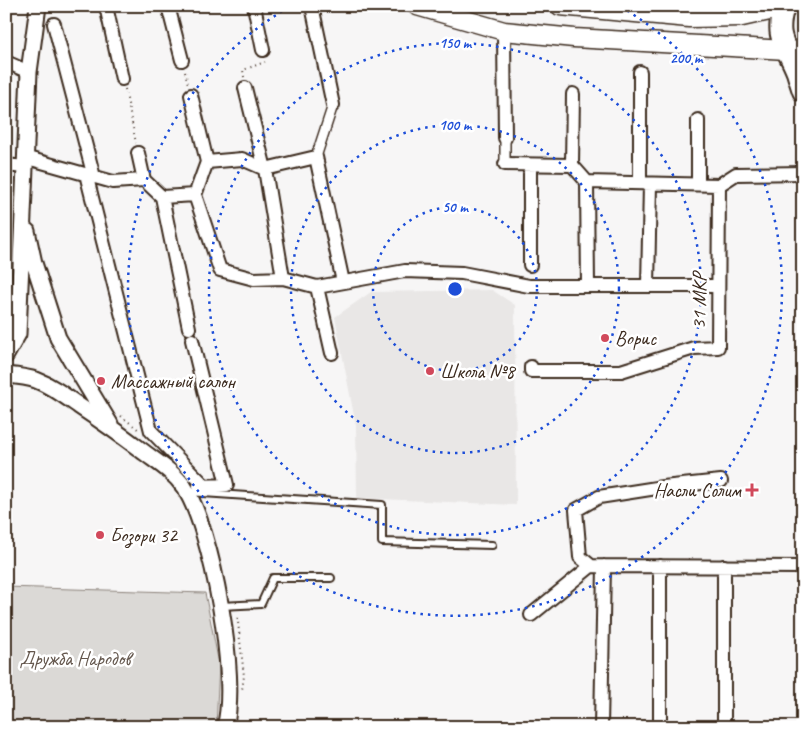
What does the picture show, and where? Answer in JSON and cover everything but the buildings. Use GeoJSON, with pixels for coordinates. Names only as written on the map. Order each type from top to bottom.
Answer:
{"type":"FeatureCollection","features":[{"type":"Feature","properties":{"kind":"highway"},"geometry":{"type":"LineString","coordinates":[[786,7],[780,17],[782,41],[795,51],[797,72],[803,91]]}},
{"type":"Feature","properties":{"kind":"main road"},"geometry":{"type":"LineString","coordinates":[[417,6],[504,31],[574,38],[795,51]]}},
{"type":"Feature","properties":{"kind":"main road"},"geometry":{"type":"LineString","coordinates":[[560,6],[689,18],[742,17],[786,7]]}},
{"type":"Feature","properties":{"kind":"street"},"geometry":{"type":"LineString","coordinates":[[6,355],[18,334],[29,72],[38,6]]}},
{"type":"Feature","properties":{"kind":"street"},"geometry":{"type":"LineString","coordinates":[[106,6],[122,79]]}},
{"type":"Feature","properties":{"kind":"street"},"geometry":{"type":"LineString","coordinates":[[168,6],[182,60]]}},
{"type":"Feature","properties":{"kind":"street"},"geometry":{"type":"LineString","coordinates":[[254,6],[263,50]]}},
{"type":"Feature","properties":{"kind":"street"},"geometry":{"type":"LineString","coordinates":[[312,6],[333,105],[316,157],[343,282]]}},
{"type":"Feature","properties":{"kind":"street"},"geometry":{"type":"LineString","coordinates":[[54,24],[151,431],[205,486]]}},
{"type":"Feature","properties":{"kind":"street"},"geometry":{"type":"LineString","coordinates":[[504,31],[505,164],[572,165]]}},
{"type":"Feature","properties":{"kind":"street"},"geometry":{"type":"LineString","coordinates":[[6,62],[29,72]]}},
{"type":"Feature","properties":{"kind":"street"},"geometry":{"type":"LineString","coordinates":[[640,72],[648,286]]}},
{"type":"Feature","properties":{"kind":"street"},"geometry":{"type":"LineString","coordinates":[[245,88],[265,169],[283,278]]}},
{"type":"Feature","properties":{"kind":"street"},"geometry":{"type":"LineString","coordinates":[[573,94],[572,165],[588,182],[588,286]]}},
{"type":"Feature","properties":{"kind":"street"},"geometry":{"type":"LineString","coordinates":[[191,95],[207,162],[195,194],[220,270],[254,279],[283,278],[317,287],[405,271],[462,273],[529,286],[718,286]]}},
{"type":"Feature","properties":{"kind":"street"},"geometry":{"type":"LineString","coordinates":[[698,120],[698,184]]}},
{"type":"Feature","properties":{"kind":"street"},"geometry":{"type":"LineString","coordinates":[[138,153],[144,180],[162,197],[191,334],[227,486],[205,486],[185,489]]}},
{"type":"Feature","properties":{"kind":"street"},"geometry":{"type":"LineString","coordinates":[[207,162],[242,159],[265,169],[316,157]]}},
{"type":"Feature","properties":{"kind":"street"},"geometry":{"type":"LineString","coordinates":[[24,162],[27,233],[34,263],[58,338],[114,429]]}},
{"type":"Feature","properties":{"kind":"street"},"geometry":{"type":"LineString","coordinates":[[6,165],[24,162],[90,175],[113,182],[144,180]]}},
{"type":"Feature","properties":{"kind":"street"},"geometry":{"type":"LineString","coordinates":[[530,165],[530,265]]}},
{"type":"Feature","properties":{"kind":"street"},"geometry":{"type":"LineString","coordinates":[[588,182],[720,185],[736,174],[803,173]]}},
{"type":"Feature","properties":{"kind":"street","name":"31 МКР"},"geometry":{"type":"LineString","coordinates":[[531,369],[621,372],[694,348],[718,347],[720,185]]}},
{"type":"Feature","properties":{"kind":"street"},"geometry":{"type":"LineString","coordinates":[[162,197],[195,194]]}},
{"type":"Feature","properties":{"kind":"street"},"geometry":{"type":"LineString","coordinates":[[317,287],[332,353]]}},
{"type":"Feature","properties":{"kind":"street"},"geometry":{"type":"LineString","coordinates":[[6,375],[35,380],[52,388],[114,429],[172,474],[185,489],[194,504],[211,558],[220,606],[228,673],[228,719],[225,727]]}},
{"type":"Feature","properties":{"kind":"street"},"geometry":{"type":"LineString","coordinates":[[591,566],[580,557],[576,510],[599,497],[663,487],[721,481]]}},
{"type":"Feature","properties":{"kind":"street"},"geometry":{"type":"LineString","coordinates":[[531,614],[591,566],[803,567]]}},
{"type":"Feature","properties":{"kind":"street"},"geometry":{"type":"LineString","coordinates":[[601,727],[604,566]]}},
{"type":"Feature","properties":{"kind":"street"},"geometry":{"type":"LineString","coordinates":[[660,566],[660,727]]}},
{"type":"Feature","properties":{"kind":"street"},"geometry":{"type":"LineString","coordinates":[[724,566],[724,727]]}},
{"type":"Feature","properties":{"kind":"lane"},"geometry":{"type":"LineString","coordinates":[[185,489],[382,504],[382,542],[492,545]]}},
{"type":"Feature","properties":{"kind":"lane"},"geometry":{"type":"LineString","coordinates":[[220,606],[261,604],[273,578],[331,578]]}},
{"type":"Feature","properties":{"kind":"path"},"geometry":{"type":"LineString","coordinates":[[245,88],[243,70],[265,62],[263,50]]}},
{"type":"Feature","properties":{"kind":"path"},"geometry":{"type":"LineString","coordinates":[[182,60],[191,95]]}},
{"type":"Feature","properties":{"kind":"path"},"geometry":{"type":"LineString","coordinates":[[122,79],[138,153]]}},
{"type":"Feature","properties":{"kind":"path"},"geometry":{"type":"LineString","coordinates":[[111,727],[122,723]]}},
{"type":"Feature","properties":{"kind":"shaded area","name":"Школа №8"},"geometry":{"type":"Polygon","coordinates":[[[492,290],[515,305],[516,505],[357,498],[356,426],[335,317],[371,292],[492,290]]]}},
{"type":"Feature","properties":{"kind":"green space","name":"Дружба Народов"},"geometry":{"type":"Polygon","coordinates":[[[6,587],[205,593],[219,664],[216,727],[6,727],[6,587]]]}},
{"type":"Feature","properties":{"kind":"place","name":"Ворис"},"geometry":{"type":"Point","coordinates":[605,338]}},
{"type":"Feature","properties":{"kind":"place","name":"Школа №8"},"geometry":{"type":"Point","coordinates":[430,371]}},
{"type":"Feature","properties":{"kind":"place","name":"Массажный салон"},"geometry":{"type":"Point","coordinates":[101,381]}},
{"type":"Feature","properties":{"kind":"place","name":"Насли Солим"},"geometry":{"type":"Point","coordinates":[752,490]}},
{"type":"Feature","properties":{"kind":"place","name":"Бозори 32"},"geometry":{"type":"Point","coordinates":[100,535]}}]}
